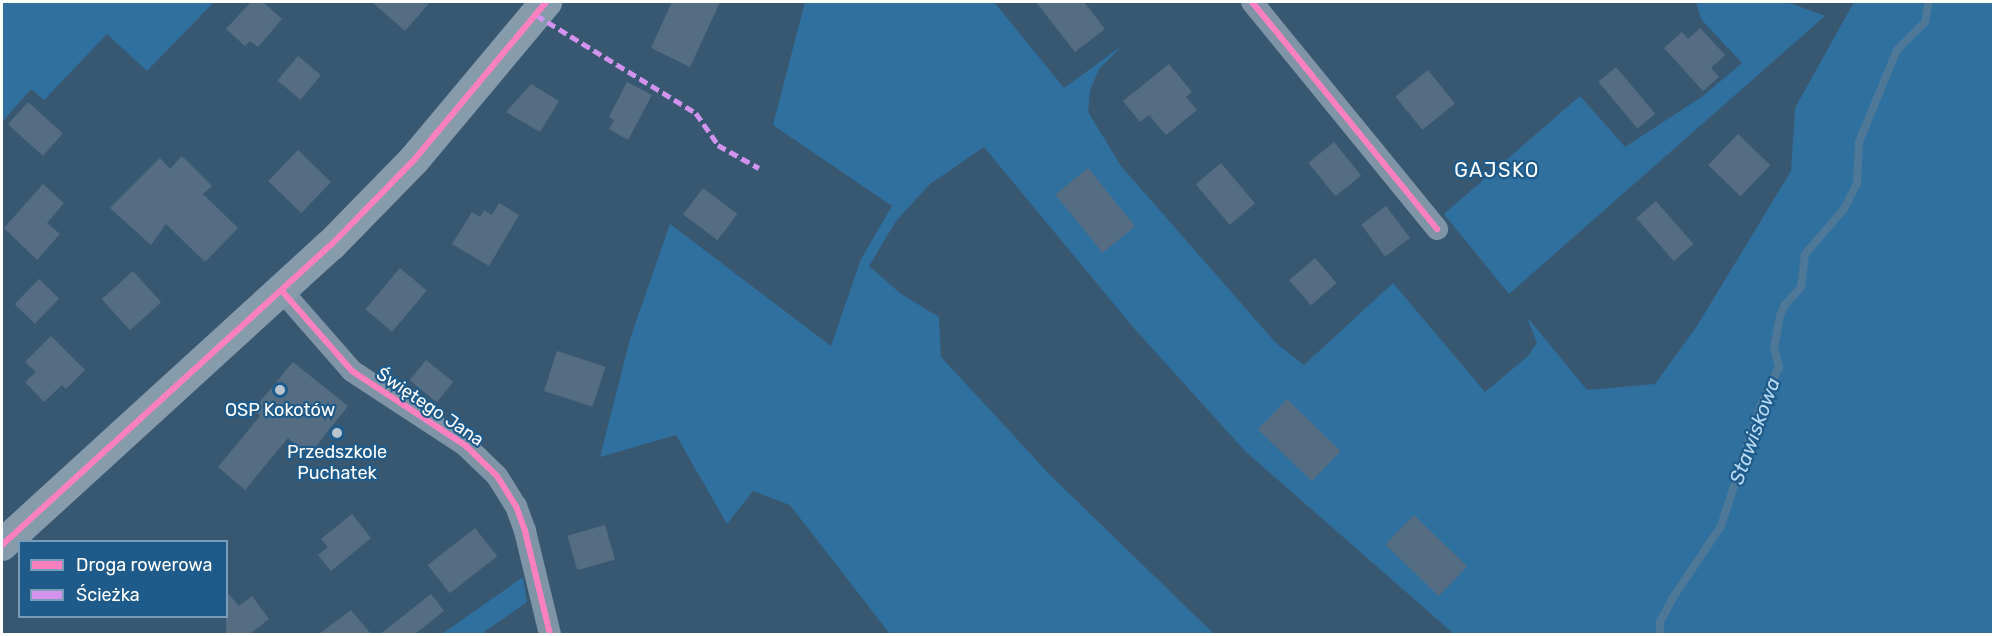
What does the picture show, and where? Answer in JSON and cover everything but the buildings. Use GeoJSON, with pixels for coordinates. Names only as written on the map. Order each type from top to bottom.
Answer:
{"type":"FeatureCollection","features":[{"type":"Feature","properties":{"kind":"street"},"geometry":{"type":"LineString","coordinates":[[2,545],[282,291],[414,160],[546,2]]}},
{"type":"Feature","properties":{"kind":"street"},"geometry":{"type":"LineString","coordinates":[[1252,2],[1437,230]]}},
{"type":"Feature","properties":{"kind":"street","name":"Świętego Jana"},"geometry":{"type":"LineString","coordinates":[[282,291],[352,371],[466,446],[497,476],[516,506],[525,531],[550,634]]}},
{"type":"Feature","properties":{"kind":"shaded area"},"geometry":{"type":"Polygon","coordinates":[[[2,2],[214,2],[147,71],[107,34],[44,100],[31,89],[2,122],[2,2]]]}},
{"type":"Feature","properties":{"kind":"shaded area"},"geometry":{"type":"Polygon","coordinates":[[[805,2],[994,2],[1064,88],[1123,45],[1099,69],[1090,90],[1088,112],[1121,166],[1276,343],[1304,365],[1393,283],[1485,392],[1528,356],[1537,343],[1527,317],[1587,390],[1655,384],[1697,326],[1791,171],[1795,108],[1854,2],[1993,2],[1993,634],[1454,634],[1245,451],[1133,327],[984,147],[930,184],[896,221],[869,266],[901,294],[939,317],[941,357],[1050,475],[1214,634],[890,634],[790,505],[753,491],[727,524],[676,435],[600,457],[630,339],[670,224],[831,346],[861,259],[892,206],[773,125],[805,2]]]}},
{"type":"Feature","properties":{"kind":"shaded area"},"geometry":{"type":"Polygon","coordinates":[[[1696,2],[1787,2],[1825,16],[1509,294],[1444,214],[1580,96],[1625,147],[1703,96],[1742,63],[1701,19],[1696,2]]]}},
{"type":"Feature","properties":{"kind":"shaded area"},"geometry":{"type":"Polygon","coordinates":[[[523,577],[527,602],[481,634],[442,634],[523,577]]]}},
{"type":"Feature","properties":{"kind":"waterway","name":"Stawiskowa"},"geometry":{"type":"LineString","coordinates":[[1660,634],[1660,622],[1672,599],[1721,526],[1760,407],[1779,367],[1774,347],[1780,317],[1784,306],[1801,287],[1805,254],[1844,209],[1857,183],[1859,142],[1897,50],[1925,22],[1929,2]]}},
{"type":"Feature","properties":{"kind":"marked path"},"geometry":{"type":"LineString","coordinates":[[536,15],[696,113],[718,145],[759,168]]}},
{"type":"Feature","properties":{"kind":"cycle path"},"geometry":{"type":"LineString","coordinates":[[2,545],[331,245],[414,160],[546,2]]}},
{"type":"Feature","properties":{"kind":"cycle path"},"geometry":{"type":"LineString","coordinates":[[1252,2],[1437,229]]}},
{"type":"Feature","properties":{"kind":"cycle path"},"geometry":{"type":"LineString","coordinates":[[282,291],[352,371],[466,446],[497,476],[516,506],[525,531],[550,634]]}},
{"type":"Feature","properties":{"kind":"place","name":"OSP Kokotów"},"geometry":{"type":"Point","coordinates":[280,390]}},
{"type":"Feature","properties":{"kind":"place","name":"Przedszkole Puchatek"},"geometry":{"type":"Point","coordinates":[337,433]}},
{"type":"Feature","properties":{"kind":"district","name":"GAJSKO"},"geometry":{"type":"Point","coordinates":[1497,170]}}]}
